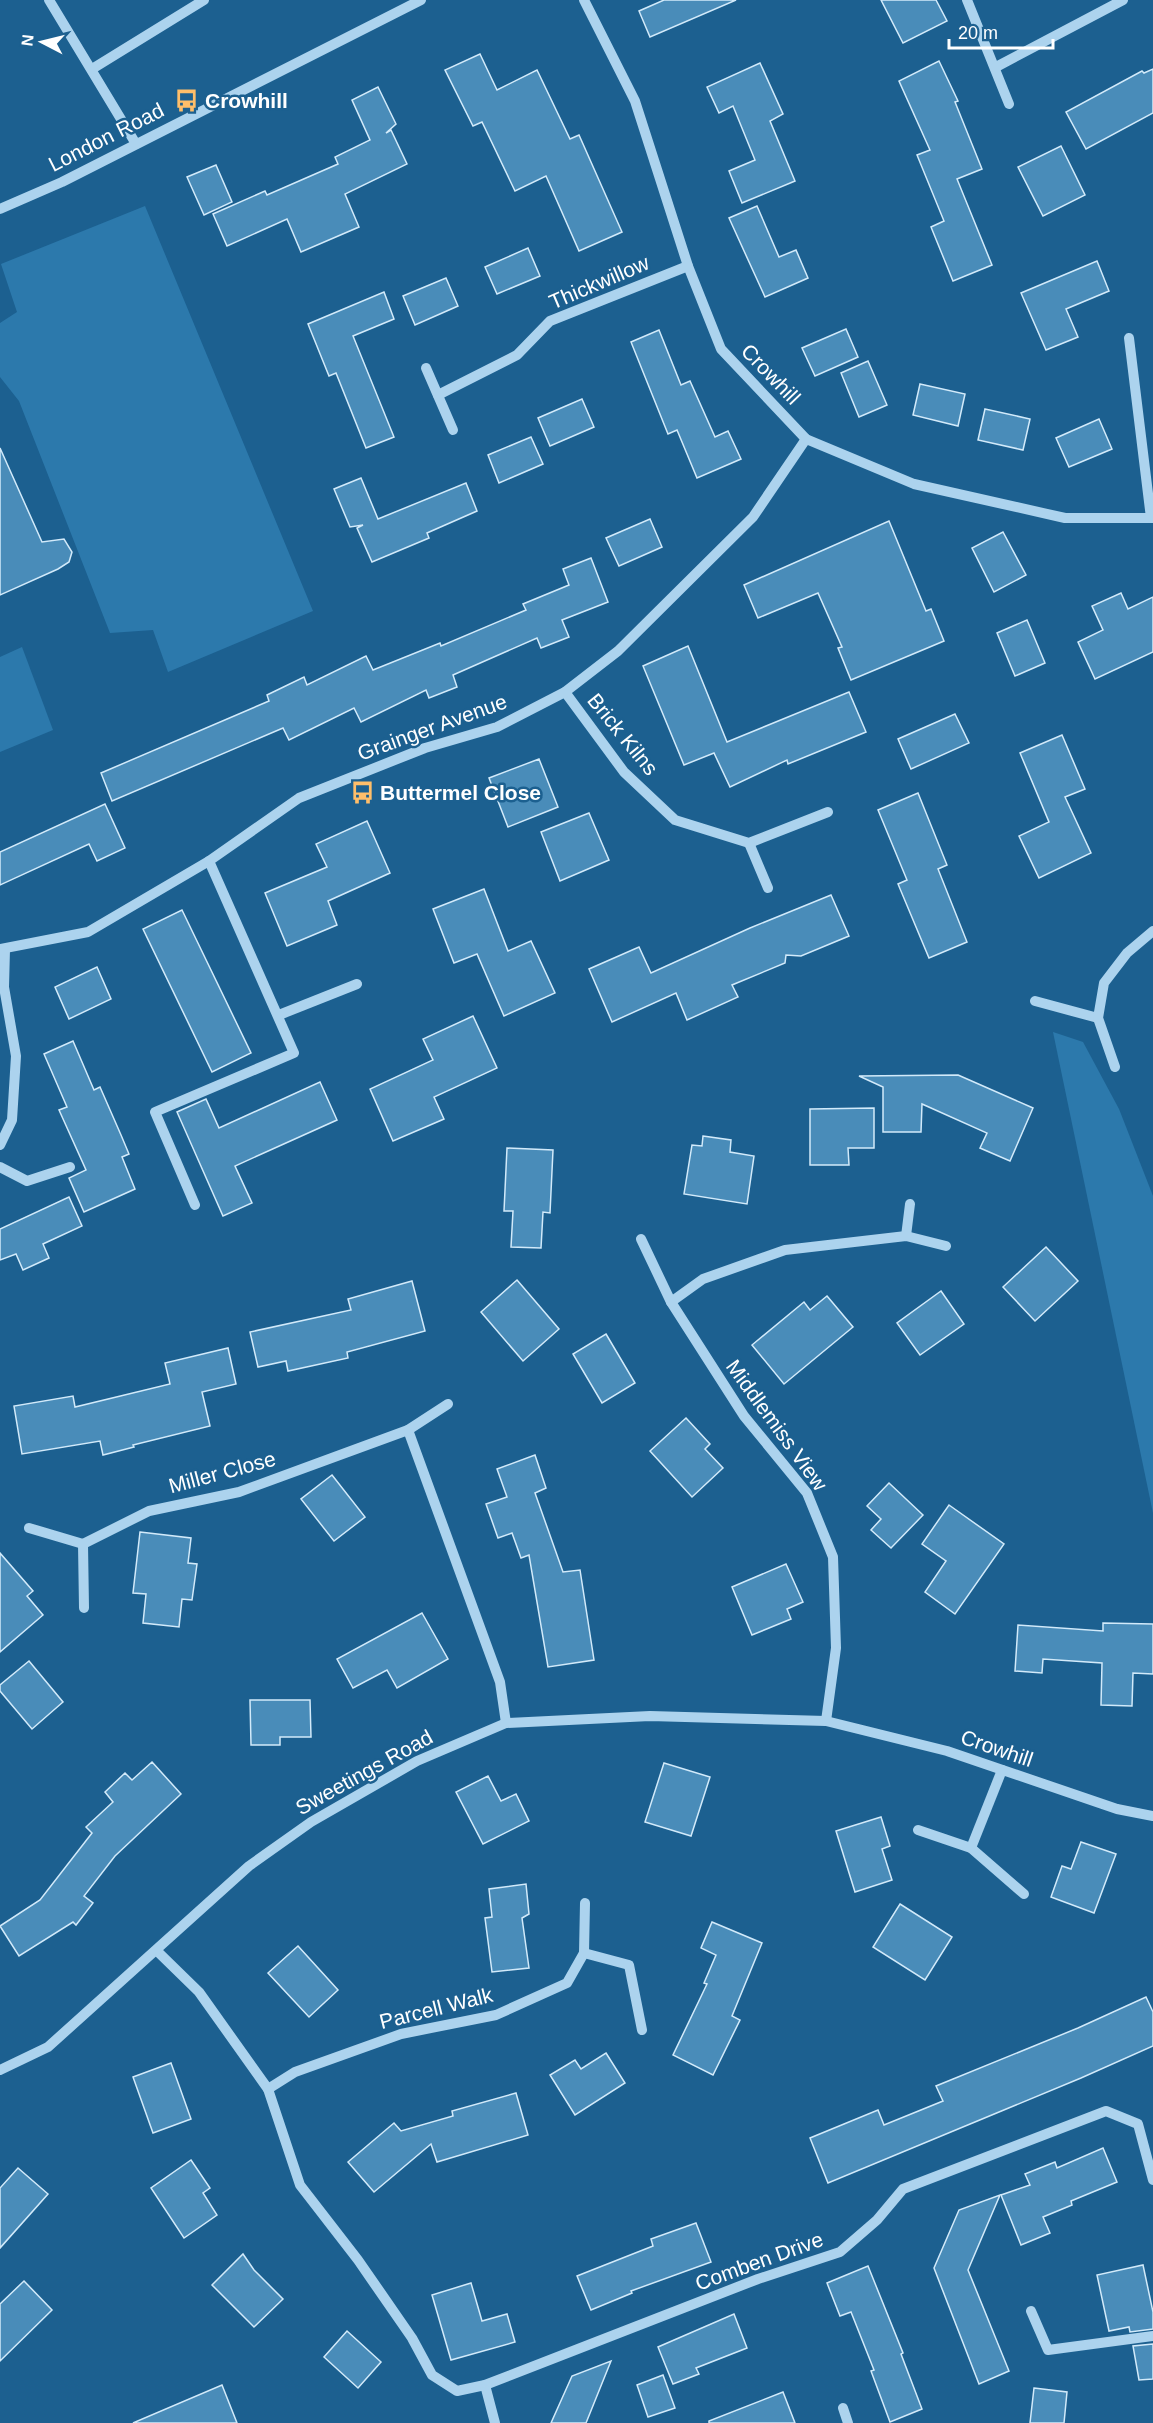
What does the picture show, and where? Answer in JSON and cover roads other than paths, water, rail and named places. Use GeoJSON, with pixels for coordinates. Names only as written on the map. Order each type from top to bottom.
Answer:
{"type":"FeatureCollection","features":[{"type":"Feature","properties":{"kind":"street"},"geometry":{"type":"LineString","coordinates":[[49,0],[136,144]]}},
{"type":"Feature","properties":{"kind":"street"},"geometry":{"type":"LineString","coordinates":[[92,69],[204,0]]}},
{"type":"Feature","properties":{"kind":"street","name":"London Road"},"geometry":{"type":"LineString","coordinates":[[0,209],[62,182],[421,0]]}},
{"type":"Feature","properties":{"kind":"street","name":"Crowhill"},"geometry":{"type":"LineString","coordinates":[[584,0],[634,101],[688,266],[721,349],[806,439],[914,484],[1065,518],[1152,518],[1129,338]]}},
{"type":"Feature","properties":{"kind":"street"},"geometry":{"type":"LineString","coordinates":[[966,0],[996,67],[1009,104]]}},
{"type":"Feature","properties":{"kind":"street"},"geometry":{"type":"LineString","coordinates":[[996,67],[1123,0]]}},
{"type":"Feature","properties":{"kind":"street","name":"Thickwillow"},"geometry":{"type":"LineString","coordinates":[[438,395],[517,355],[550,321],[688,266]]}},
{"type":"Feature","properties":{"kind":"street"},"geometry":{"type":"LineString","coordinates":[[426,368],[453,430]]}},
{"type":"Feature","properties":{"kind":"street","name":"Grainger Avenue"},"geometry":{"type":"LineString","coordinates":[[3,949],[88,932],[209,861],[299,798],[425,748],[497,727],[565,692],[618,651],[753,517],[806,439]]}},
{"type":"Feature","properties":{"kind":"street","name":"Brick Kilns"},"geometry":{"type":"LineString","coordinates":[[565,692],[624,772],[675,820],[749,843]]}},
{"type":"Feature","properties":{"kind":"street"},"geometry":{"type":"LineString","coordinates":[[768,888],[749,843],[828,812]]}},
{"type":"Feature","properties":{"kind":"street"},"geometry":{"type":"LineString","coordinates":[[195,1205],[155,1112],[294,1053],[209,861]]}},
{"type":"Feature","properties":{"kind":"street"},"geometry":{"type":"LineString","coordinates":[[1115,1067],[1098,1018],[1104,983],[1126,953],[1153,931]]}},
{"type":"Feature","properties":{"kind":"street"},"geometry":{"type":"LineString","coordinates":[[0,1145],[12,1120],[16,1056],[4,987],[3,949]]}},
{"type":"Feature","properties":{"kind":"street"},"geometry":{"type":"LineString","coordinates":[[279,1015],[357,984]]}},
{"type":"Feature","properties":{"kind":"street"},"geometry":{"type":"LineString","coordinates":[[1035,1000],[1098,1018]]}},
{"type":"Feature","properties":{"kind":"street"},"geometry":{"type":"LineString","coordinates":[[0,1167],[27,1181],[70,1167]]}},
{"type":"Feature","properties":{"kind":"street"},"geometry":{"type":"LineString","coordinates":[[906,1236],[910,1204]]}},
{"type":"Feature","properties":{"kind":"street"},"geometry":{"type":"LineString","coordinates":[[671,1302],[703,1279],[785,1250],[906,1236],[946,1246]]}},
{"type":"Feature","properties":{"kind":"street","name":"Middlemiss View"},"geometry":{"type":"LineString","coordinates":[[641,1239],[671,1302],[744,1416],[807,1493],[833,1557],[837,1648],[826,1721]]}},
{"type":"Feature","properties":{"kind":"street","name":"Miller Close"},"geometry":{"type":"LineString","coordinates":[[83,1545],[149,1511],[239,1492],[408,1430],[448,1404]]}},
{"type":"Feature","properties":{"kind":"street"},"geometry":{"type":"LineString","coordinates":[[408,1430],[500,1682],[506,1722]]}},
{"type":"Feature","properties":{"kind":"street"},"geometry":{"type":"LineString","coordinates":[[29,1528],[83,1545],[84,1608]]}},
{"type":"Feature","properties":{"kind":"street","name":"Sweetings Road"},"geometry":{"type":"LineString","coordinates":[[0,2070],[48,2047],[249,1866],[311,1822],[417,1761],[506,1722],[650,1716],[826,1721]]}},
{"type":"Feature","properties":{"kind":"street","name":"Crowhill"},"geometry":{"type":"LineString","coordinates":[[826,1721],[946,1751],[1117,1809],[1153,1816]]}},
{"type":"Feature","properties":{"kind":"street"},"geometry":{"type":"LineString","coordinates":[[971,1848],[1002,1770]]}},
{"type":"Feature","properties":{"kind":"street"},"geometry":{"type":"LineString","coordinates":[[918,1830],[971,1848],[1024,1894]]}},
{"type":"Feature","properties":{"kind":"street","name":"Parcell Walk"},"geometry":{"type":"LineString","coordinates":[[268,2089],[295,2072],[401,2034],[496,2015],[567,1983],[584,1953],[585,1903]]}},
{"type":"Feature","properties":{"kind":"street"},"geometry":{"type":"LineString","coordinates":[[157,1951],[200,1992],[268,2089]]}},
{"type":"Feature","properties":{"kind":"street"},"geometry":{"type":"LineString","coordinates":[[584,1953],[629,1965],[642,2030]]}},
{"type":"Feature","properties":{"kind":"street","name":"Comben Drive"},"geometry":{"type":"LineString","coordinates":[[268,2089],[300,2185],[358,2260],[412,2338],[432,2375],[457,2391],[485,2385],[758,2280],[840,2252],[877,2220],[903,2189],[1106,2110],[1138,2124],[1153,2180]]}},
{"type":"Feature","properties":{"kind":"street"},"geometry":{"type":"LineString","coordinates":[[1031,2310],[1048,2350],[1153,2336]]}},
{"type":"Feature","properties":{"kind":"street"},"geometry":{"type":"LineString","coordinates":[[485,2385],[495,2423]]}},
{"type":"Feature","properties":{"kind":"street"},"geometry":{"type":"LineString","coordinates":[[843,2408],[848,2423]]}},
{"type":"Feature","properties":{"kind":"place","name":"Crowhill"},"geometry":{"type":"Point","coordinates":[187,100]}},
{"type":"Feature","properties":{"kind":"place","name":"Buttermel Close"},"geometry":{"type":"Point","coordinates":[362,792]}}]}
